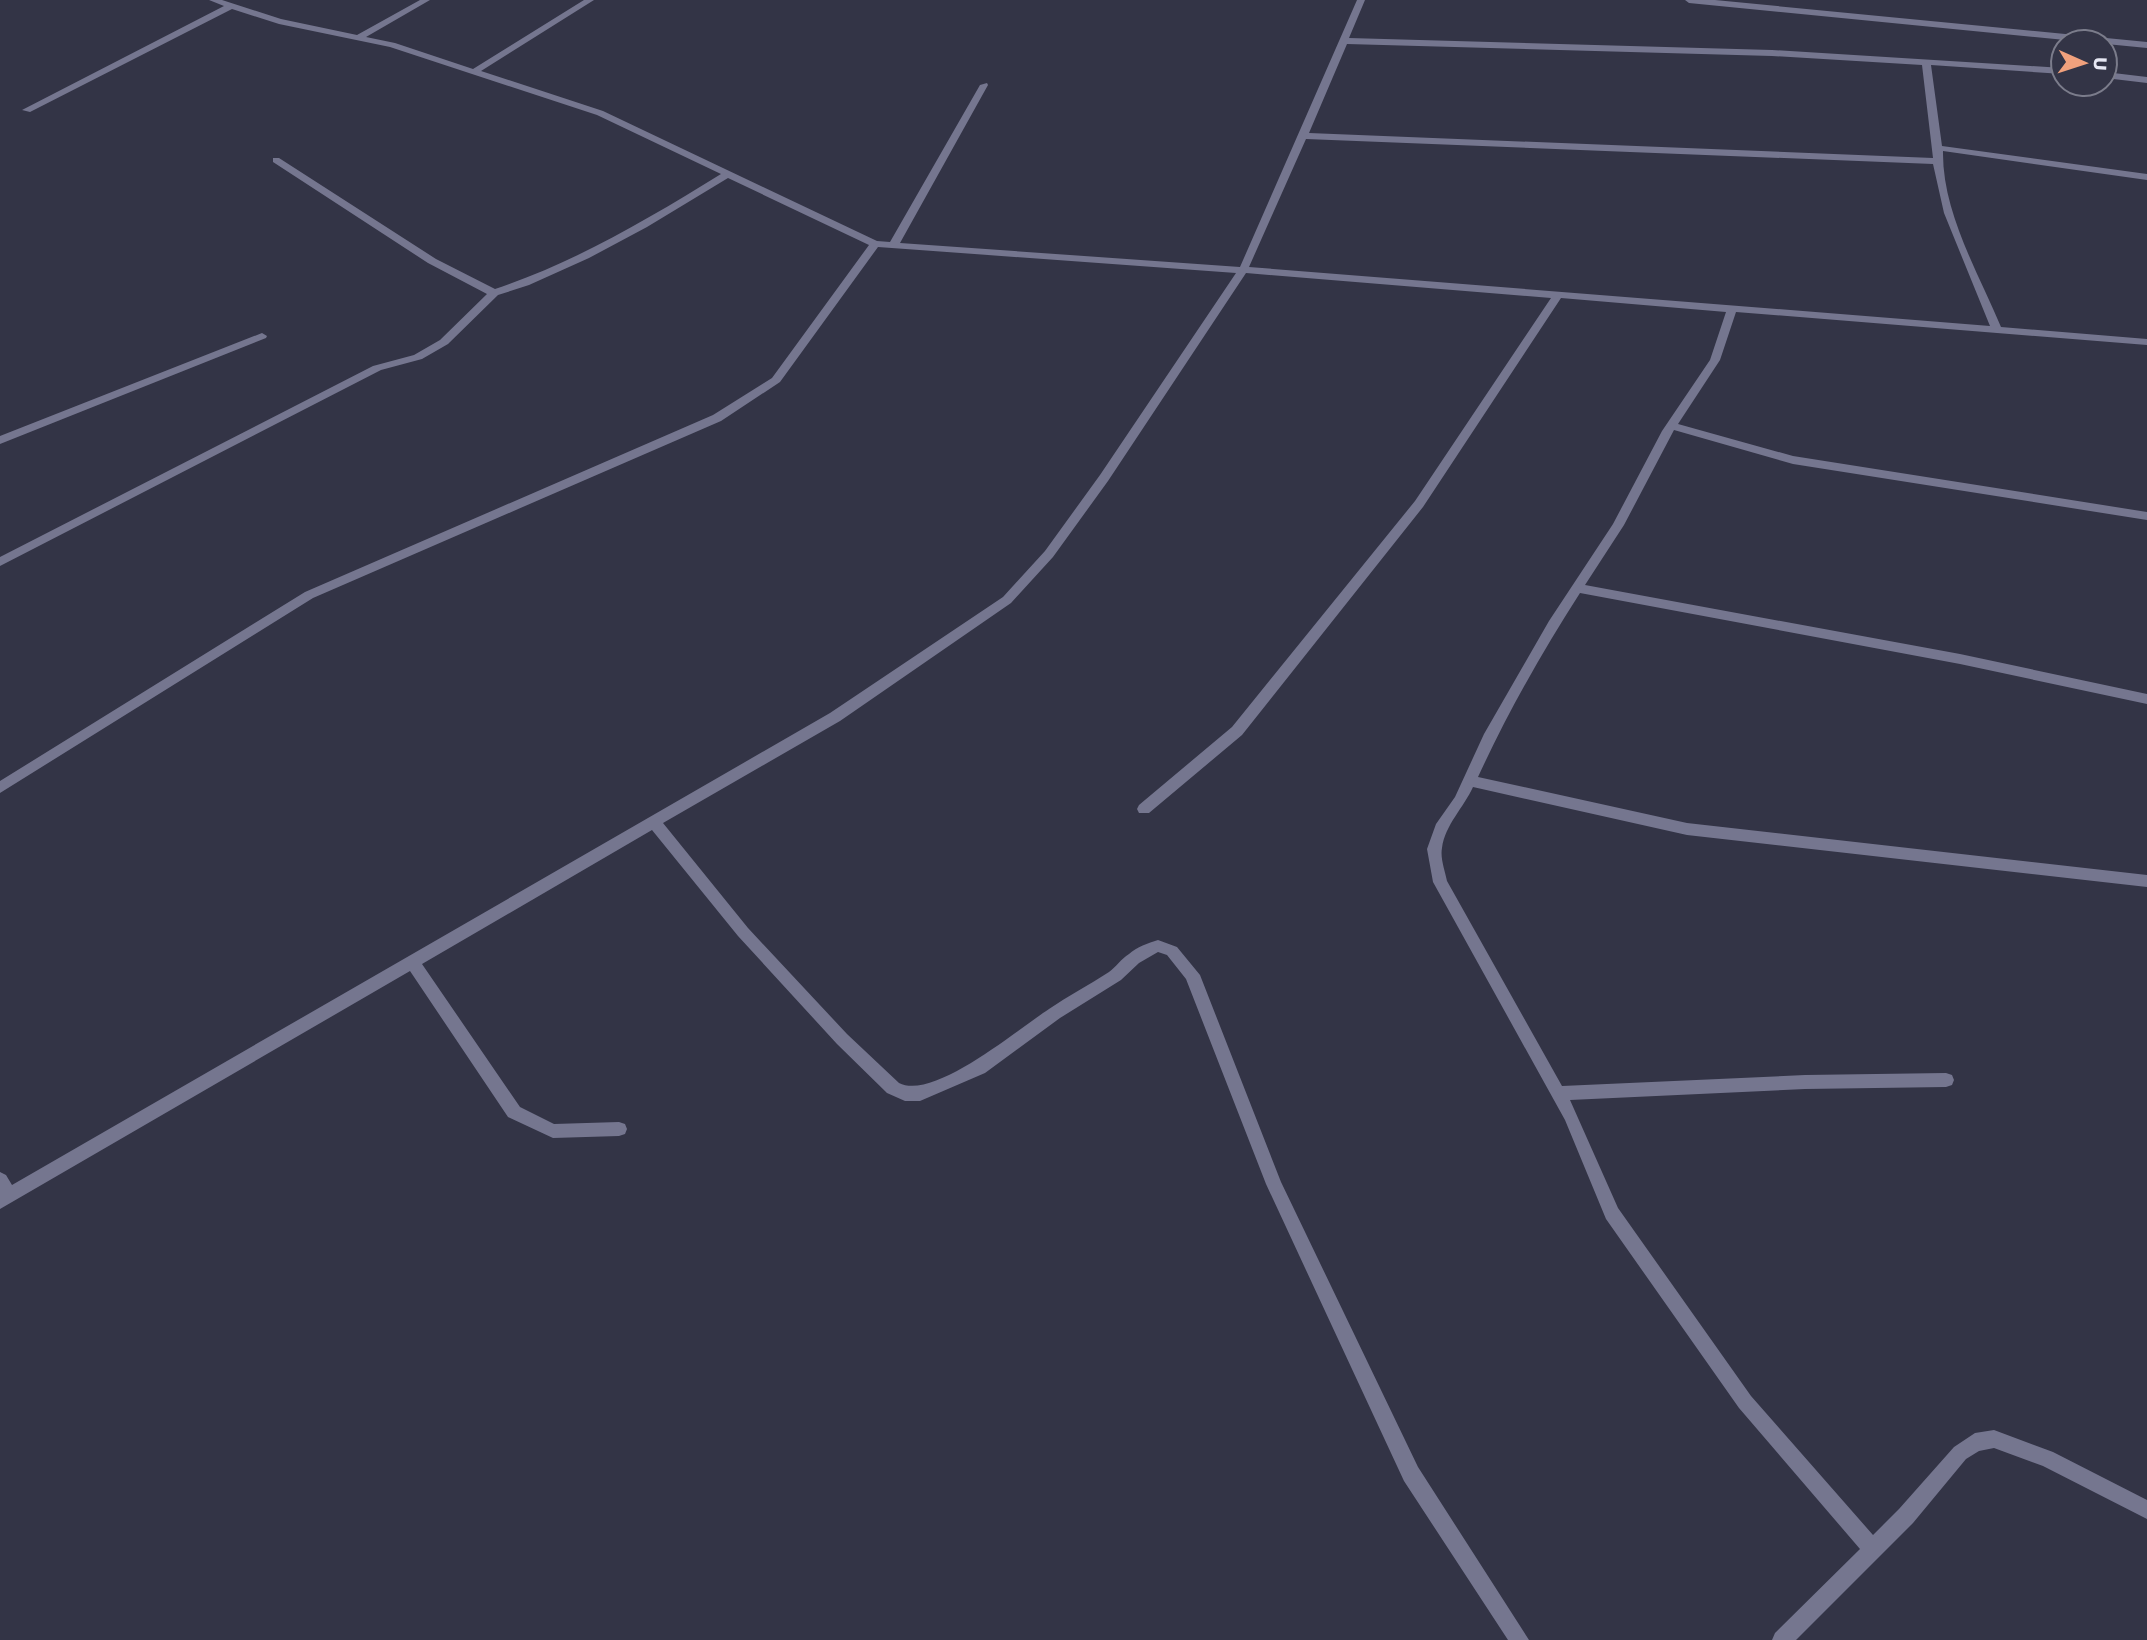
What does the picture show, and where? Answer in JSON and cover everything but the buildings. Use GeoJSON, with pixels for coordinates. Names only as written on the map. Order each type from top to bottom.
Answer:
{"type":"FeatureCollection","features":[{"type":"Feature","properties":{"kind":"street"},"geometry":{"type":"LineString","coordinates":[[358,38],[426,0]]}},
{"type":"Feature","properties":{"kind":"street"},"geometry":{"type":"LineString","coordinates":[[474,72],[590,0]]}},
{"type":"Feature","properties":{"kind":"street"},"geometry":{"type":"LineString","coordinates":[[0,1180],[4,1198],[835,717],[1007,600],[1049,554],[1104,478],[1243,270],[1305,136],[1361,0]]}},
{"type":"Feature","properties":{"kind":"street"},"geometry":{"type":"LineString","coordinates":[[1689,0],[2147,46]]}},
{"type":"Feature","properties":{"kind":"street"},"geometry":{"type":"LineString","coordinates":[[217,1],[279,21],[392,45],[600,113],[875,244],[1996,328],[2147,342]]}},
{"type":"Feature","properties":{"kind":"street"},"geometry":{"type":"LineString","coordinates":[[27,110],[231,6]]}},
{"type":"Feature","properties":{"kind":"street"},"geometry":{"type":"LineString","coordinates":[[1346,41],[1758,53],[2049,70]]}},
{"type":"Feature","properties":{"kind":"street"},"geometry":{"type":"LineString","coordinates":[[1926,62],[1938,148],[1936,161],[1951,215],[1996,328]]}},
{"type":"Feature","properties":{"kind":"street"},"geometry":{"type":"LineString","coordinates":[[2119,77],[2147,80]]}},
{"type":"Feature","properties":{"kind":"street"},"geometry":{"type":"LineString","coordinates":[[894,246],[984,85]]}},
{"type":"Feature","properties":{"kind":"street"},"geometry":{"type":"LineString","coordinates":[[1305,136],[1936,161]]}},
{"type":"Feature","properties":{"kind":"street"},"geometry":{"type":"LineString","coordinates":[[1938,148],[2147,177]]}},
{"type":"Feature","properties":{"kind":"street"},"geometry":{"type":"LineString","coordinates":[[276,160],[432,261],[494,293]]}},
{"type":"Feature","properties":{"kind":"street"},"geometry":{"type":"LineString","coordinates":[[0,562],[377,368],[418,357],[444,342],[494,293],[517,286],[635,232],[728,174]]}},
{"type":"Feature","properties":{"kind":"street"},"geometry":{"type":"LineString","coordinates":[[0,788],[309,595],[717,418],[776,380],[875,244]]}},
{"type":"Feature","properties":{"kind":"street"},"geometry":{"type":"LineString","coordinates":[[1144,809],[1237,731],[1419,504],[1558,295]]}},
{"type":"Feature","properties":{"kind":"street"},"geometry":{"type":"LineString","coordinates":[[1732,309],[1715,360],[1672,426],[1618,525],[1553,624],[1491,734],[1470,781],[1443,824],[1434,849],[1440,882],[1571,1116],[1612,1213],[1745,1402],[1872,1548]]}},
{"type":"Feature","properties":{"kind":"street"},"geometry":{"type":"LineString","coordinates":[[0,440],[262,336]]}},
{"type":"Feature","properties":{"kind":"street"},"geometry":{"type":"LineString","coordinates":[[1672,426],[1793,460],[2147,516]]}},
{"type":"Feature","properties":{"kind":"street"},"geometry":{"type":"LineString","coordinates":[[1577,588],[1960,659],[2147,699]]}},
{"type":"Feature","properties":{"kind":"street"},"geometry":{"type":"LineString","coordinates":[[1470,781],[1687,828],[2147,881]]}},
{"type":"Feature","properties":{"kind":"street"},"geometry":{"type":"LineString","coordinates":[[654,822],[743,932],[842,1039],[893,1088],[905,1094],[920,1094],[979,1068],[1055,1013],[1116,975],[1146,951],[1158,946],[1172,951],[1192,975],[1274,1184],[1411,1474],[1519,1640]]}},
{"type":"Feature","properties":{"kind":"street"},"geometry":{"type":"LineString","coordinates":[[412,962],[514,1112],[553,1131],[620,1129]]}},
{"type":"Feature","properties":{"kind":"street"},"geometry":{"type":"LineString","coordinates":[[1558,1093],[1805,1082],[1946,1080]]}},
{"type":"Feature","properties":{"kind":"street"},"geometry":{"type":"LineString","coordinates":[[1782,1640],[1906,1516],[1960,1453],[1975,1442],[1994,1439],[2047,1458],[2147,1510]]}}]}
